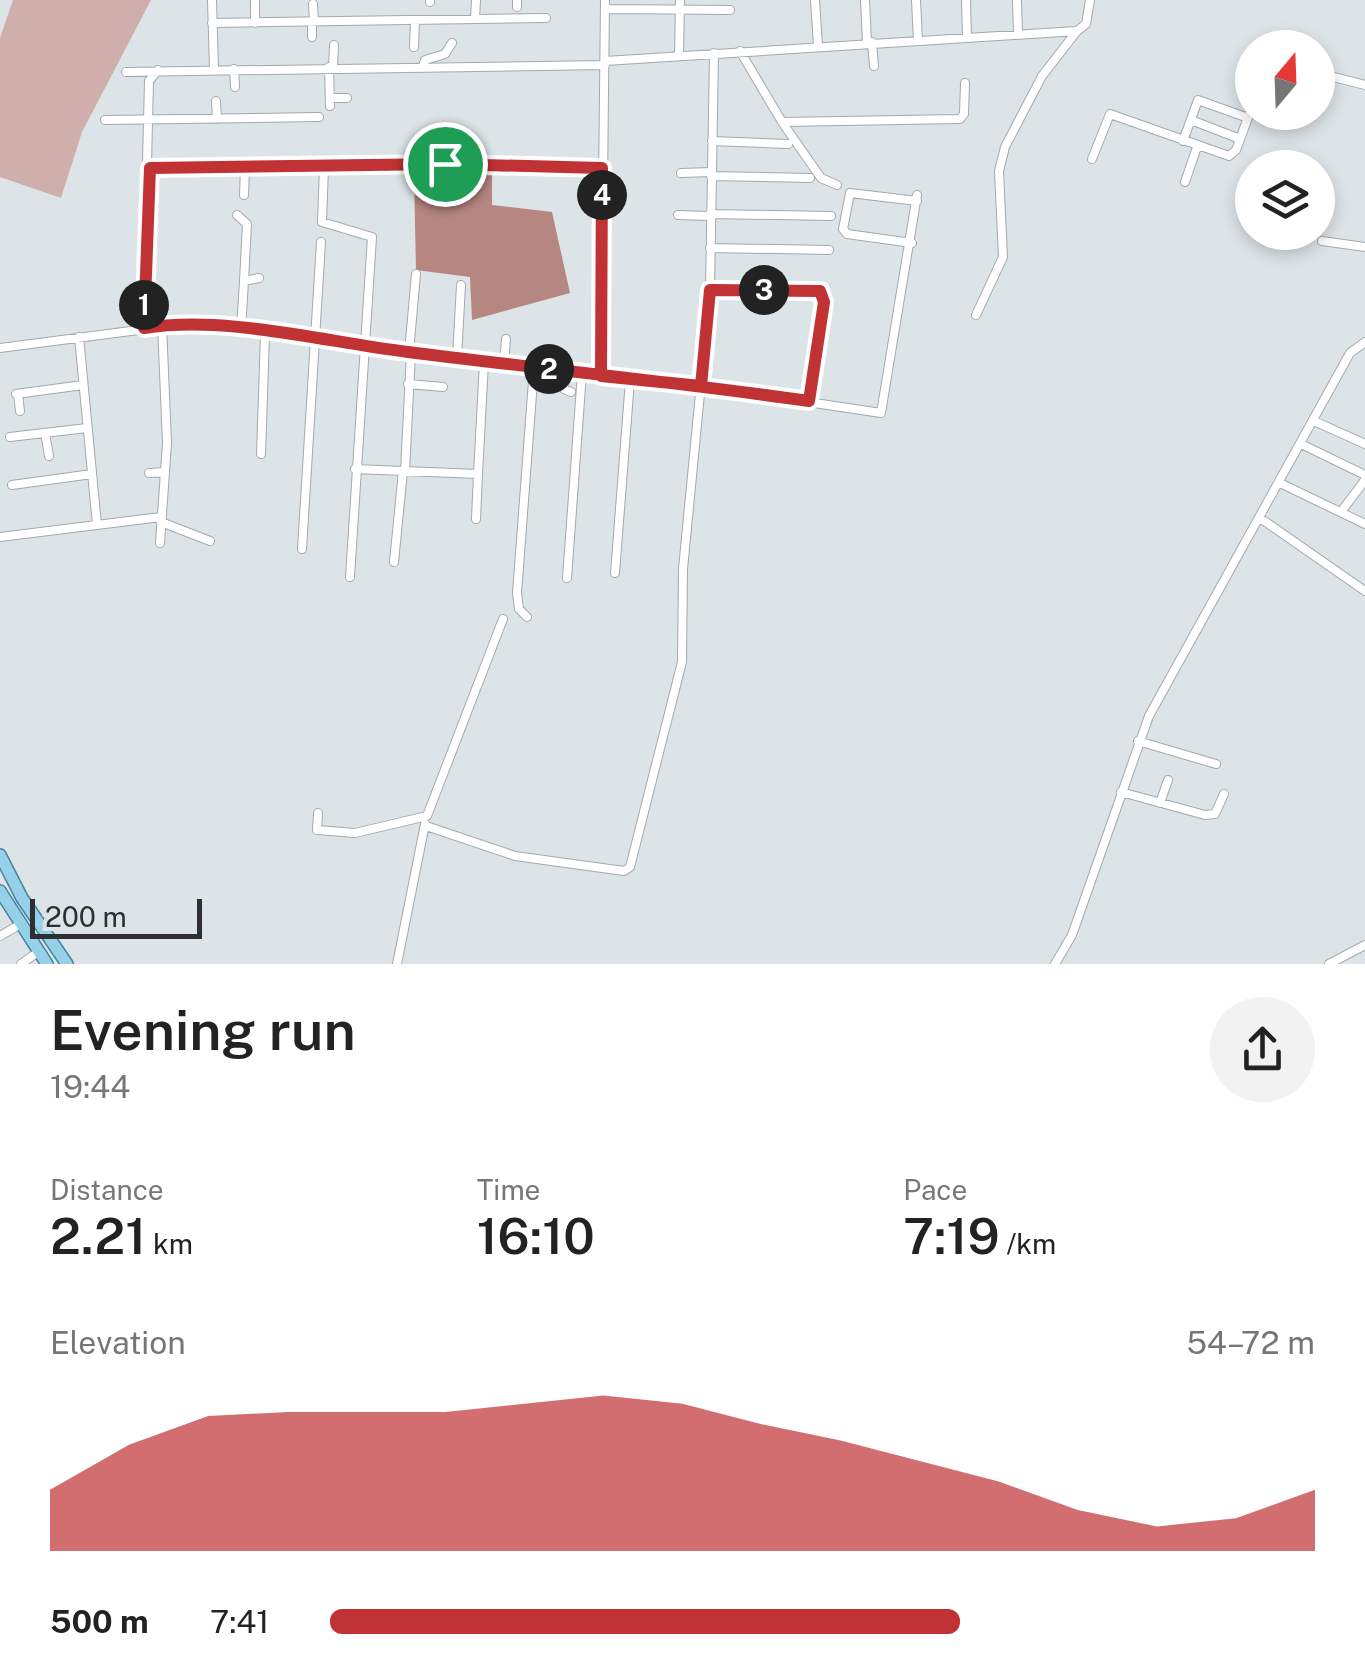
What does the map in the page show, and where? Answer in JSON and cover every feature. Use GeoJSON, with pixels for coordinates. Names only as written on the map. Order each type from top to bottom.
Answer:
{"type":"FeatureCollection","features":[{"type":"Feature","properties":{"kind":"main road"},"geometry":{"type":"LineString","coordinates":[[0,855],[22,898],[67,964]]}},
{"type":"Feature","properties":{"kind":"main road"},"geometry":{"type":"LineString","coordinates":[[0,891],[47,964]]}},
{"type":"Feature","properties":{"kind":"street"},"geometry":{"type":"LineString","coordinates":[[212,0],[214,70]]}},
{"type":"Feature","properties":{"kind":"street"},"geometry":{"type":"LineString","coordinates":[[474,18],[476,0]]}},
{"type":"Feature","properties":{"kind":"street"},"geometry":{"type":"LineString","coordinates":[[815,0],[818,45]]}},
{"type":"Feature","properties":{"kind":"street"},"geometry":{"type":"LineString","coordinates":[[866,0],[874,66]]}},
{"type":"Feature","properties":{"kind":"street"},"geometry":{"type":"LineString","coordinates":[[916,0],[918,41]]}},
{"type":"Feature","properties":{"kind":"street"},"geometry":{"type":"LineString","coordinates":[[966,0],[968,38]]}},
{"type":"Feature","properties":{"kind":"street"},"geometry":{"type":"LineString","coordinates":[[1017,0],[1018,34]]}},
{"type":"Feature","properties":{"kind":"street"},"geometry":{"type":"LineString","coordinates":[[976,315],[1003,257],[998,170],[1004,147],[1042,76],[1086,24],[1090,0]]}},
{"type":"Feature","properties":{"kind":"street"},"geometry":{"type":"LineString","coordinates":[[256,2],[256,23]]}},
{"type":"Feature","properties":{"kind":"street"},"geometry":{"type":"LineString","coordinates":[[312,37],[314,4]]}},
{"type":"Feature","properties":{"kind":"street"},"geometry":{"type":"LineString","coordinates":[[601,376],[605,5],[730,10]]}},
{"type":"Feature","properties":{"kind":"street"},"geometry":{"type":"LineString","coordinates":[[679,56],[680,5]]}},
{"type":"Feature","properties":{"kind":"street"},"geometry":{"type":"LineString","coordinates":[[212,24],[546,18]]}},
{"type":"Feature","properties":{"kind":"street"},"geometry":{"type":"LineString","coordinates":[[414,47],[415,20]]}},
{"type":"Feature","properties":{"kind":"street"},"geometry":{"type":"LineString","coordinates":[[126,72],[605,63],[714,52],[1077,31]]}},
{"type":"Feature","properties":{"kind":"street"},"geometry":{"type":"LineString","coordinates":[[423,66],[425,60],[444,54],[452,43]]}},
{"type":"Feature","properties":{"kind":"street"},"geometry":{"type":"LineString","coordinates":[[334,46],[330,102],[347,98]]}},
{"type":"Feature","properties":{"kind":"street"},"geometry":{"type":"LineString","coordinates":[[740,51],[821,178],[837,184]]}},
{"type":"Feature","properties":{"kind":"street"},"geometry":{"type":"LineString","coordinates":[[318,813],[315,826],[322,832],[425,823],[533,860],[624,871],[630,867],[682,662],[683,569],[710,290],[714,52]]}},
{"type":"Feature","properties":{"kind":"street"},"geometry":{"type":"LineString","coordinates":[[144,328],[150,80],[158,70]]}},
{"type":"Feature","properties":{"kind":"street"},"geometry":{"type":"LineString","coordinates":[[234,70],[235,87]]}},
{"type":"Feature","properties":{"kind":"street"},"geometry":{"type":"LineString","coordinates":[[1335,77],[1365,85]]}},
{"type":"Feature","properties":{"kind":"street"},"geometry":{"type":"LineString","coordinates":[[782,122],[960,120],[966,84]]}},
{"type":"Feature","properties":{"kind":"street"},"geometry":{"type":"LineString","coordinates":[[1183,142],[1198,100],[1235,113]]}},
{"type":"Feature","properties":{"kind":"street"},"geometry":{"type":"LineString","coordinates":[[216,102],[217,119]]}},
{"type":"Feature","properties":{"kind":"street"},"geometry":{"type":"LineString","coordinates":[[1092,159],[1110,114],[1228,156],[1243,130]]}},
{"type":"Feature","properties":{"kind":"street"},"geometry":{"type":"LineString","coordinates":[[105,120],[320,117]]}},
{"type":"Feature","properties":{"kind":"street"},"geometry":{"type":"LineString","coordinates":[[1191,120],[1240,138]]}},
{"type":"Feature","properties":{"kind":"street"},"geometry":{"type":"LineString","coordinates":[[712,141],[788,144]]}},
{"type":"Feature","properties":{"kind":"street"},"geometry":{"type":"LineString","coordinates":[[1185,182],[1197,146]]}},
{"type":"Feature","properties":{"kind":"street"},"geometry":{"type":"LineString","coordinates":[[295,154],[295,167]]}},
{"type":"Feature","properties":{"kind":"street"},"geometry":{"type":"LineString","coordinates":[[150,168],[246,167],[277,162],[295,167],[500,162],[602,168]]}},
{"type":"Feature","properties":{"kind":"street"},"geometry":{"type":"LineString","coordinates":[[324,166],[322,222],[372,237],[350,577]]}},
{"type":"Feature","properties":{"kind":"street"},"geometry":{"type":"LineString","coordinates":[[244,195],[246,167]]}},
{"type":"Feature","properties":{"kind":"street"},"geometry":{"type":"LineString","coordinates":[[681,173],[810,178]]}},
{"type":"Feature","properties":{"kind":"street"},"geometry":{"type":"LineString","coordinates":[[0,348],[192,323],[884,410],[912,243],[917,198],[850,193],[843,229],[847,234],[912,243]]}},
{"type":"Feature","properties":{"kind":"street"},"geometry":{"type":"LineString","coordinates":[[236,215],[247,224],[241,330]]}},
{"type":"Feature","properties":{"kind":"street"},"geometry":{"type":"LineString","coordinates":[[678,215],[831,216]]}},
{"type":"Feature","properties":{"kind":"street"},"geometry":{"type":"LineString","coordinates":[[302,549],[321,242]]}},
{"type":"Feature","properties":{"kind":"street"},"geometry":{"type":"LineString","coordinates":[[1335,243],[1365,247]]}},
{"type":"Feature","properties":{"kind":"street"},"geometry":{"type":"LineString","coordinates":[[710,248],[829,250]]}},
{"type":"Feature","properties":{"kind":"street"},"geometry":{"type":"LineString","coordinates":[[394,562],[404,471],[416,274]]}},
{"type":"Feature","properties":{"kind":"street"},"geometry":{"type":"LineString","coordinates":[[244,281],[259,278]]}},
{"type":"Feature","properties":{"kind":"street"},"geometry":{"type":"LineString","coordinates":[[458,358],[461,285]]}},
{"type":"Feature","properties":{"kind":"street"},"geometry":{"type":"LineString","coordinates":[[710,290],[823,294],[809,401]]}},
{"type":"Feature","properties":{"kind":"street"},"geometry":{"type":"LineString","coordinates":[[160,542],[164,472],[162,325]]}},
{"type":"Feature","properties":{"kind":"street"},"geometry":{"type":"LineString","coordinates":[[261,454],[265,334]]}},
{"type":"Feature","properties":{"kind":"street"},"geometry":{"type":"LineString","coordinates":[[79,337],[97,525]]}},
{"type":"Feature","properties":{"kind":"street"},"geometry":{"type":"LineString","coordinates":[[504,364],[506,338]]}},
{"type":"Feature","properties":{"kind":"street"},"geometry":{"type":"LineString","coordinates":[[1055,964],[1072,935],[1138,742],[1350,353],[1365,342]]}},
{"type":"Feature","properties":{"kind":"street"},"geometry":{"type":"LineString","coordinates":[[476,519],[484,362]]}},
{"type":"Feature","properties":{"kind":"street"},"geometry":{"type":"LineString","coordinates":[[527,617],[520,609],[517,593],[534,368]]}},
{"type":"Feature","properties":{"kind":"street"},"geometry":{"type":"LineString","coordinates":[[562,371],[564,389],[571,392]]}},
{"type":"Feature","properties":{"kind":"street"},"geometry":{"type":"LineString","coordinates":[[567,578],[582,373]]}},
{"type":"Feature","properties":{"kind":"street"},"geometry":{"type":"LineString","coordinates":[[616,573],[630,380]]}},
{"type":"Feature","properties":{"kind":"street"},"geometry":{"type":"LineString","coordinates":[[408,384],[443,387]]}},
{"type":"Feature","properties":{"kind":"street"},"geometry":{"type":"LineString","coordinates":[[20,411],[17,394],[83,385]]}},
{"type":"Feature","properties":{"kind":"street"},"geometry":{"type":"LineString","coordinates":[[1314,421],[1365,444]]}},
{"type":"Feature","properties":{"kind":"street"},"geometry":{"type":"LineString","coordinates":[[10,438],[87,428]]}},
{"type":"Feature","properties":{"kind":"street"},"geometry":{"type":"LineString","coordinates":[[45,433],[49,456]]}},
{"type":"Feature","properties":{"kind":"street"},"geometry":{"type":"LineString","coordinates":[[1301,444],[1365,478],[1341,512]]}},
{"type":"Feature","properties":{"kind":"street"},"geometry":{"type":"LineString","coordinates":[[356,469],[478,474]]}},
{"type":"Feature","properties":{"kind":"street"},"geometry":{"type":"LineString","coordinates":[[148,473],[164,472]]}},
{"type":"Feature","properties":{"kind":"street"},"geometry":{"type":"LineString","coordinates":[[12,485],[92,474]]}},
{"type":"Feature","properties":{"kind":"street"},"geometry":{"type":"LineString","coordinates":[[1280,483],[1365,524]]}},
{"type":"Feature","properties":{"kind":"street"},"geometry":{"type":"LineString","coordinates":[[1260,518],[1362,589],[1365,578]]}},
{"type":"Feature","properties":{"kind":"street"},"geometry":{"type":"LineString","coordinates":[[0,538],[161,519],[210,541]]}},
{"type":"Feature","properties":{"kind":"street"},"geometry":{"type":"LineString","coordinates":[[397,964],[425,823],[504,619]]}},
{"type":"Feature","properties":{"kind":"street"},"geometry":{"type":"LineString","coordinates":[[1138,742],[1216,764]]}},
{"type":"Feature","properties":{"kind":"street"},"geometry":{"type":"LineString","coordinates":[[1160,803],[1168,780]]}},
{"type":"Feature","properties":{"kind":"street"},"geometry":{"type":"LineString","coordinates":[[1121,792],[1210,815],[1224,794]]}},
{"type":"Feature","properties":{"kind":"street"},"geometry":{"type":"LineString","coordinates":[[0,936],[20,925]]}},
{"type":"Feature","properties":{"kind":"street"},"geometry":{"type":"LineString","coordinates":[[1330,964],[1365,945]]}},
{"type":"Feature","properties":{"kind":"street"},"geometry":{"type":"LineString","coordinates":[[21,964],[38,952]]}},
{"type":"Feature","properties":{"kind":"shaded area"},"geometry":{"type":"Polygon","coordinates":[[[13,0],[151,0],[82,132],[61,198],[0,177],[0,38],[13,0]]]}},
{"type":"Feature","properties":{"kind":"shaded area"},"geometry":{"type":"Polygon","coordinates":[[[492,175],[492,205],[552,212],[570,293],[472,320],[470,277],[416,270],[414,176],[492,175]]]}},
{"type":"Feature","properties":{"kind":"route"},"geometry":{"type":"LineString","coordinates":[[500,162],[602,168],[601,376],[701,386],[710,290],[820,291],[824,302],[809,401],[630,380],[192,323],[144,328],[150,168],[445,164],[500,162]]}}]}
